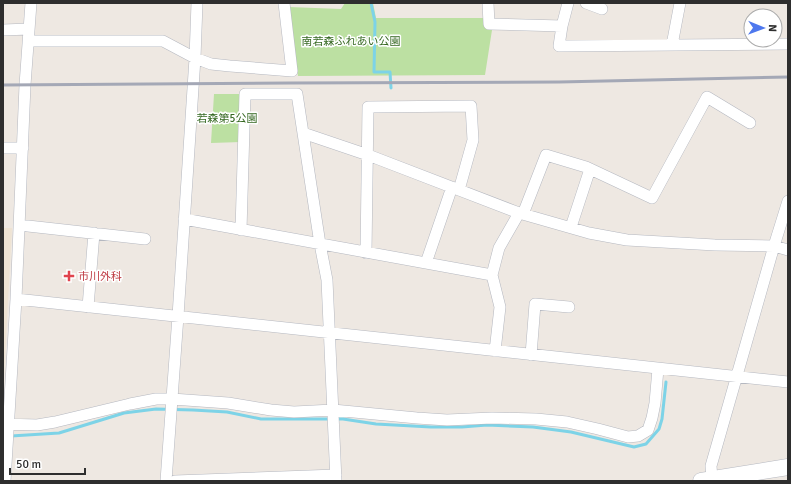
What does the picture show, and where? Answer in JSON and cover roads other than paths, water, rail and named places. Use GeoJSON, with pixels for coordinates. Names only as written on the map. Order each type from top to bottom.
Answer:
{"type":"FeatureCollection","features":[{"type":"Feature","properties":{"kind":"main road"},"geometry":{"type":"LineString","coordinates":[[707,480],[788,467]]}},
{"type":"Feature","properties":{"kind":"street"},"geometry":{"type":"LineString","coordinates":[[5,481],[7,442],[6,426],[16,299],[25,85],[31,3]]}},
{"type":"Feature","properties":{"kind":"street"},"geometry":{"type":"LineString","coordinates":[[166,481],[195,58],[197,3]]}},
{"type":"Feature","properties":{"kind":"street"},"geometry":{"type":"LineString","coordinates":[[29,41],[163,41],[195,58],[211,64],[292,71],[284,3]]}},
{"type":"Feature","properties":{"kind":"street"},"geometry":{"type":"LineString","coordinates":[[488,3],[489,24],[562,26]]}},
{"type":"Feature","properties":{"kind":"street"},"geometry":{"type":"LineString","coordinates":[[568,3],[559,46],[788,44]]}},
{"type":"Feature","properties":{"kind":"street"},"geometry":{"type":"LineString","coordinates":[[586,3],[602,9]]}},
{"type":"Feature","properties":{"kind":"street"},"geometry":{"type":"LineString","coordinates":[[672,45],[680,3]]}},
{"type":"Feature","properties":{"kind":"street"},"geometry":{"type":"LineString","coordinates":[[3,30],[29,30]]}},
{"type":"Feature","properties":{"kind":"street"},"geometry":{"type":"LineString","coordinates":[[175,481],[336,478],[327,280],[297,94],[245,94],[241,230]]}},
{"type":"Feature","properties":{"kind":"street"},"geometry":{"type":"LineString","coordinates":[[495,351],[500,307],[492,275],[499,248],[521,214],[546,155],[590,169],[652,198],[707,97],[750,123]]}},
{"type":"Feature","properties":{"kind":"street"},"geometry":{"type":"LineString","coordinates":[[366,253],[368,107],[471,106],[473,140],[426,263]]}},
{"type":"Feature","properties":{"kind":"street"},"geometry":{"type":"LineString","coordinates":[[303,133],[368,155],[521,214],[589,232],[627,240],[714,245],[774,246],[788,250]]}},
{"type":"Feature","properties":{"kind":"street"},"geometry":{"type":"LineString","coordinates":[[3,148],[23,148]]}},
{"type":"Feature","properties":{"kind":"street"},"geometry":{"type":"LineString","coordinates":[[571,227],[590,169]]}},
{"type":"Feature","properties":{"kind":"street"},"geometry":{"type":"LineString","coordinates":[[707,480],[788,201]]}},
{"type":"Feature","properties":{"kind":"street"},"geometry":{"type":"LineString","coordinates":[[184,219],[492,275]]}},
{"type":"Feature","properties":{"kind":"street"},"geometry":{"type":"LineString","coordinates":[[19,225],[145,239]]}},
{"type":"Feature","properties":{"kind":"street"},"geometry":{"type":"LineString","coordinates":[[88,307],[94,233]]}},
{"type":"Feature","properties":{"kind":"street"},"geometry":{"type":"LineString","coordinates":[[16,299],[788,382]]}},
{"type":"Feature","properties":{"kind":"street"},"geometry":{"type":"LineString","coordinates":[[532,355],[535,304],[569,307]]}},
{"type":"Feature","properties":{"kind":"street"},"geometry":{"type":"LineString","coordinates":[[6,426],[37,425],[55,422],[156,399],[172,406],[228,403],[271,410],[334,416],[447,420],[536,418],[568,422],[628,437],[638,436],[648,430],[655,403],[658,369]]}},
{"type":"Feature","properties":{"kind":"waterway"},"geometry":{"type":"LineString","coordinates":[[371,3],[375,22],[374,72],[390,72],[391,88]]}},
{"type":"Feature","properties":{"kind":"waterway"},"geometry":{"type":"LineString","coordinates":[[11,436],[59,433],[124,413],[156,409],[227,412],[261,419],[343,419],[376,424],[431,427],[487,425],[533,427],[571,432],[634,447],[646,444],[659,429],[662,419],[666,382]]}},
{"type":"Feature","properties":{"kind":"railway"},"geometry":{"type":"LineString","coordinates":[[3,85],[559,82],[788,77]]}},
{"type":"Feature","properties":{"kind":"place","name":"市川外科"},"geometry":{"type":"Point","coordinates":[69,276]}},
{"type":"Feature","properties":{"kind":"park label","name":"南若森ふれあい公園"},"geometry":{"type":"Point","coordinates":[351,41]}},
{"type":"Feature","properties":{"kind":"park label","name":"若森第5公園"},"geometry":{"type":"Point","coordinates":[227,118]}}]}
